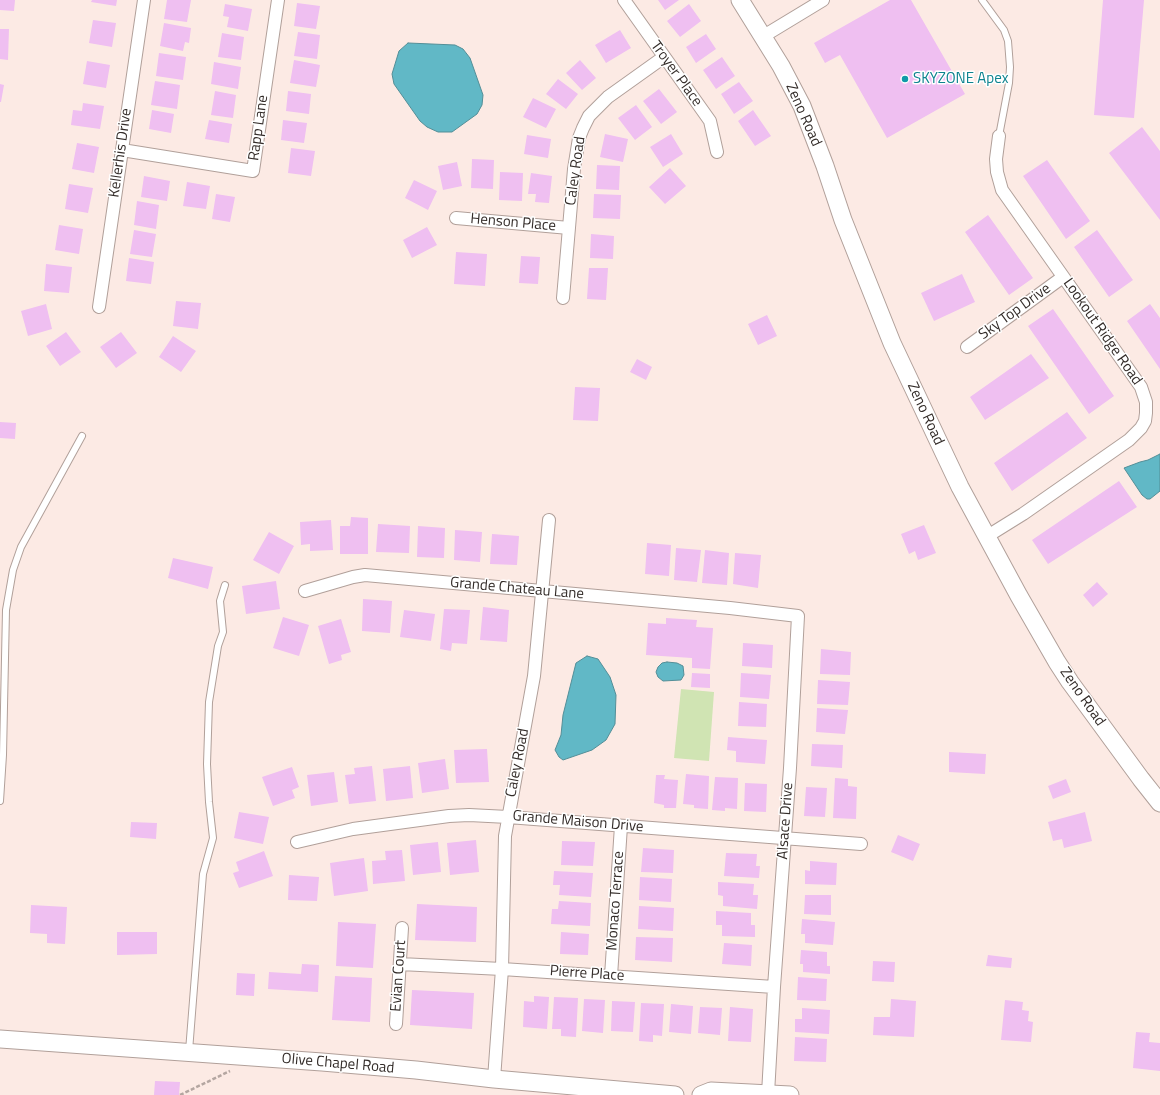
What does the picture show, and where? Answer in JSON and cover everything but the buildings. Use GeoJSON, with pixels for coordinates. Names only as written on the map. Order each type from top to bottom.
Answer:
{"type":"FeatureCollection","features":[{"type":"Feature","properties":{"kind":"street","name":"Kellerhis Drive"},"geometry":{"type":"LineString","coordinates":[[98,307],[144,0]]}},
{"type":"Feature","properties":{"kind":"street","name":"Rapp Lane"},"geometry":{"type":"LineString","coordinates":[[122,150],[253,171],[278,0]]}},
{"type":"Feature","properties":{"kind":"street","name":"Troyer Place"},"geometry":{"type":"LineString","coordinates":[[624,0],[710,121],[717,152]]}},
{"type":"Feature","properties":{"kind":"street","name":"Zeno Road"},"geometry":{"type":"LineString","coordinates":[[740,0],[781,66],[802,106],[825,166],[843,220],[892,343],[939,444],[986,537],[1018,596],[1070,682],[1160,803]]}},
{"type":"Feature","properties":{"kind":"street"},"geometry":{"type":"LineString","coordinates":[[762,37],[822,0]]}},
{"type":"Feature","properties":{"kind":"street","name":"Caley Road"},"geometry":{"type":"LineString","coordinates":[[564,298],[577,150],[583,128],[589,116],[608,96],[664,58]]}},
{"type":"Feature","properties":{"kind":"street","name":"Lookout Ridge Road"},"geometry":{"type":"LineString","coordinates":[[986,537],[1023,514],[1129,440],[1141,428],[1145,421],[1146,402],[1141,387],[1002,190],[996,172],[999,136]]}},
{"type":"Feature","properties":{"kind":"street","name":"Henson Place"},"geometry":{"type":"LineString","coordinates":[[456,218],[569,228]]}},
{"type":"Feature","properties":{"kind":"street","name":"Sky Top Drive"},"geometry":{"type":"LineString","coordinates":[[966,347],[1063,277]]}},
{"type":"Feature","properties":{"kind":"street","name":"Caley Road"},"geometry":{"type":"LineString","coordinates":[[494,1079],[502,969],[505,836],[532,682],[549,520]]}},
{"type":"Feature","properties":{"kind":"street","name":"Grande Chateau Lane"},"geometry":{"type":"LineString","coordinates":[[305,591],[365,575],[730,608]]}},
{"type":"Feature","properties":{"kind":"street","name":"Alsace Drive"},"geometry":{"type":"LineString","coordinates":[[730,608],[798,616],[768,1094]]}},
{"type":"Feature","properties":{"kind":"street","name":"Grande Maison Drive"},"geometry":{"type":"LineString","coordinates":[[297,842],[353,829],[449,816],[469,815],[508,816],[861,844]]}},
{"type":"Feature","properties":{"kind":"street","name":"Monaco Terrace"},"geometry":{"type":"LineString","coordinates":[[611,976],[621,826]]}},
{"type":"Feature","properties":{"kind":"street","name":"Evian Court"},"geometry":{"type":"LineString","coordinates":[[396,1024],[402,928]]}},
{"type":"Feature","properties":{"kind":"street","name":"Pierre Place"},"geometry":{"type":"LineString","coordinates":[[400,964],[502,969],[774,987]]}},
{"type":"Feature","properties":{"kind":"street","name":"Olive Chapel Road"},"geometry":{"type":"LineString","coordinates":[[0,1039],[322,1062],[675,1095]]}},
{"type":"Feature","properties":{"kind":"street"},"geometry":{"type":"LineString","coordinates":[[701,1095],[711,1091],[790,1095]]}},
{"type":"Feature","properties":{"kind":"lane"},"geometry":{"type":"LineString","coordinates":[[982,0],[1004,30],[1008,41],[1010,67],[1009,82],[999,136]]}},
{"type":"Feature","properties":{"kind":"lane"},"geometry":{"type":"LineString","coordinates":[[0,801],[3,755],[6,610],[13,570],[21,547],[82,436]]}},
{"type":"Feature","properties":{"kind":"lane"},"geometry":{"type":"LineString","coordinates":[[188,1052],[204,874],[214,838],[208,802],[207,764],[209,702],[218,646],[223,632],[220,601],[225,585]]}},
{"type":"Feature","properties":{"kind":"path"},"geometry":{"type":"LineString","coordinates":[[180,1095],[231,1070]]}},
{"type":"Feature","properties":{"kind":"green space"},"geometry":{"type":"Polygon","coordinates":[[[681,689],[714,692],[709,761],[674,758],[681,689]]]}},
{"type":"Feature","properties":{"kind":"water"},"geometry":{"type":"Polygon","coordinates":[[[408,43],[455,45],[463,49],[470,58],[483,95],[482,105],[477,114],[452,132],[438,132],[427,127],[420,121],[394,84],[392,74],[399,51],[408,43]]]}},
{"type":"Feature","properties":{"kind":"water"},"geometry":{"type":"Polygon","coordinates":[[[1160,454],[1160,491],[1150,499],[1147,499],[1142,495],[1124,468],[1148,460],[1160,454]]]}},
{"type":"Feature","properties":{"kind":"water"},"geometry":{"type":"Polygon","coordinates":[[[587,656],[598,659],[610,677],[616,695],[615,724],[606,740],[592,750],[563,760],[559,757],[555,750],[561,735],[563,715],[576,663],[587,656]]]}},
{"type":"Feature","properties":{"kind":"water"},"geometry":{"type":"Polygon","coordinates":[[[662,663],[677,663],[683,666],[684,675],[681,680],[663,681],[658,677],[656,672],[658,667],[662,663]]]}},
{"type":"Feature","properties":{"kind":"place","name":"SKYZONE Apex"},"geometry":{"type":"Point","coordinates":[905,79]}}]}
